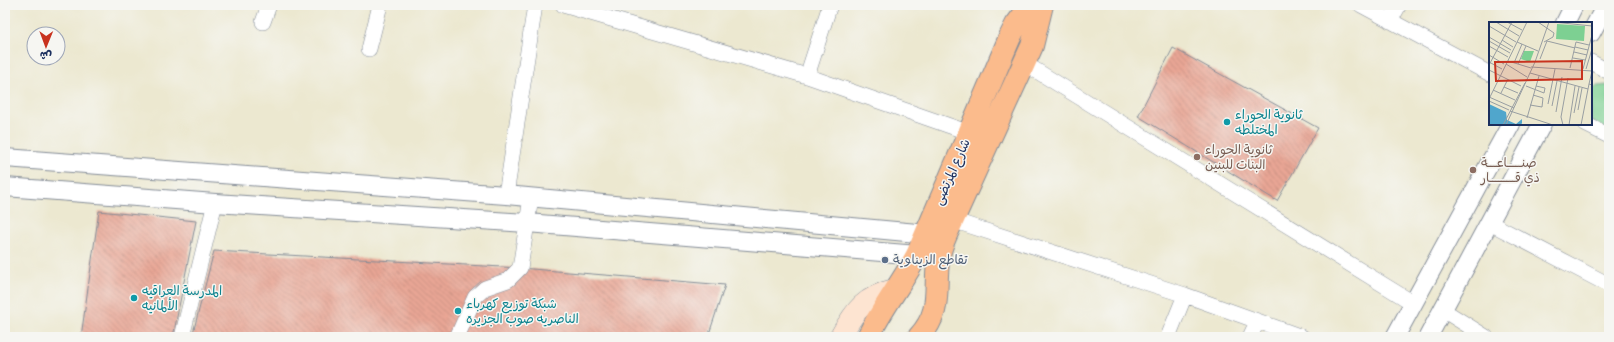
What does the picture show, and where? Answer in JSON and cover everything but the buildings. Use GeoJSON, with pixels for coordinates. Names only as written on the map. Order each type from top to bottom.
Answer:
{"type":"FeatureCollection","features":[{"type":"Feature","properties":{"kind":"main road","name":"شارع المرتضى"},"geometry":{"type":"LineString","coordinates":[[919,337],[927,326],[935,306],[938,284],[941,230],[970,133],[1010,37],[1031,5]]}},
{"type":"Feature","properties":{"kind":"main road","name":"شارع المرتضى"},"geometry":{"type":"LineString","coordinates":[[868,337],[881,312],[917,255],[941,230],[1024,63],[1036,36],[1042,5]]}},
{"type":"Feature","properties":{"kind":"main road"},"geometry":{"type":"LineString","coordinates":[[840,337],[853,314],[861,304],[872,297],[896,289]]}},
{"type":"Feature","properties":{"kind":"street"},"geometry":{"type":"LineString","coordinates":[[263,22],[269,5]]}},
{"type":"Feature","properties":{"kind":"street"},"geometry":{"type":"LineString","coordinates":[[369,48],[380,5]]}},
{"type":"Feature","properties":{"kind":"street"},"geometry":{"type":"LineString","coordinates":[[506,195],[535,5]]}},
{"type":"Feature","properties":{"kind":"street"},"geometry":{"type":"LineString","coordinates":[[563,5],[807,76],[970,133]]}},
{"type":"Feature","properties":{"kind":"street"},"geometry":{"type":"LineString","coordinates":[[807,76],[830,5]]}},
{"type":"Feature","properties":{"kind":"street"},"geometry":{"type":"LineString","coordinates":[[1361,5],[1489,73]]}},
{"type":"Feature","properties":{"kind":"street"},"geometry":{"type":"LineString","coordinates":[[1390,21],[1399,5]]}},
{"type":"Feature","properties":{"kind":"street"},"geometry":{"type":"LineString","coordinates":[[1566,22],[1574,5]]}},
{"type":"Feature","properties":{"kind":"street"},"geometry":{"type":"LineString","coordinates":[[1592,32],[1606,5]]}},
{"type":"Feature","properties":{"kind":"street"},"geometry":{"type":"LineString","coordinates":[[1024,63],[1413,303]]}},
{"type":"Feature","properties":{"kind":"street"},"geometry":{"type":"LineString","coordinates":[[1592,63],[1609,72]]}},
{"type":"Feature","properties":{"kind":"street"},"geometry":{"type":"LineString","coordinates":[[1395,337],[1510,125]]}},
{"type":"Feature","properties":{"kind":"street"},"geometry":{"type":"LineString","coordinates":[[1428,337],[1541,125]]}},
{"type":"Feature","properties":{"kind":"street"},"geometry":{"type":"LineString","coordinates":[[1587,125],[1609,136]]}},
{"type":"Feature","properties":{"kind":"street"},"geometry":{"type":"LineString","coordinates":[[5,158],[506,195],[941,230],[1186,296],[1302,337]]}},
{"type":"Feature","properties":{"kind":"street"},"geometry":{"type":"LineString","coordinates":[[5,187],[215,203],[527,223],[939,257]]}},
{"type":"Feature","properties":{"kind":"street"},"geometry":{"type":"LineString","coordinates":[[457,337],[475,297],[485,288],[508,280],[518,272],[522,261],[531,198]]}},
{"type":"Feature","properties":{"kind":"street"},"geometry":{"type":"LineString","coordinates":[[182,337],[215,203]]}},
{"type":"Feature","properties":{"kind":"street"},"geometry":{"type":"LineString","coordinates":[[1490,222],[1609,285]]}},
{"type":"Feature","properties":{"kind":"street"},"geometry":{"type":"LineString","coordinates":[[1168,337],[1186,296]]}},
{"type":"Feature","properties":{"kind":"street"},"geometry":{"type":"LineString","coordinates":[[1443,310],[1486,337]]}},
{"type":"Feature","properties":{"kind":"street"},"geometry":{"type":"LineString","coordinates":[[1250,337],[1257,322]]}},
{"type":"Feature","properties":{"kind":"green space"},"geometry":{"type":"Polygon","coordinates":[[[1609,85],[1609,130],[1592,122],[1592,88],[1609,85]]]}},
{"type":"Feature","properties":{"kind":"place","name":"ثانوية الحوراء المختلطه"},"geometry":{"type":"Point","coordinates":[1227,122]}},
{"type":"Feature","properties":{"kind":"place","name":"ثانوية الحوراء البنات للبنين"},"geometry":{"type":"Point","coordinates":[1197,157]}},
{"type":"Feature","properties":{"kind":"place","name":"صنـــــاعـــة ذي قـــــــــار"},"geometry":{"type":"Point","coordinates":[1473,170]}},
{"type":"Feature","properties":{"kind":"place","name":"تقاطع الزيناوية"},"geometry":{"type":"Point","coordinates":[885,260]}},
{"type":"Feature","properties":{"kind":"place","name":"المدرسة العراقيه الألمانيه"},"geometry":{"type":"Point","coordinates":[134,298]}},
{"type":"Feature","properties":{"kind":"place","name":"شبكة توزيع كهرباء الناصريه صوب الجزيره"},"geometry":{"type":"Point","coordinates":[458,311]}}]}
